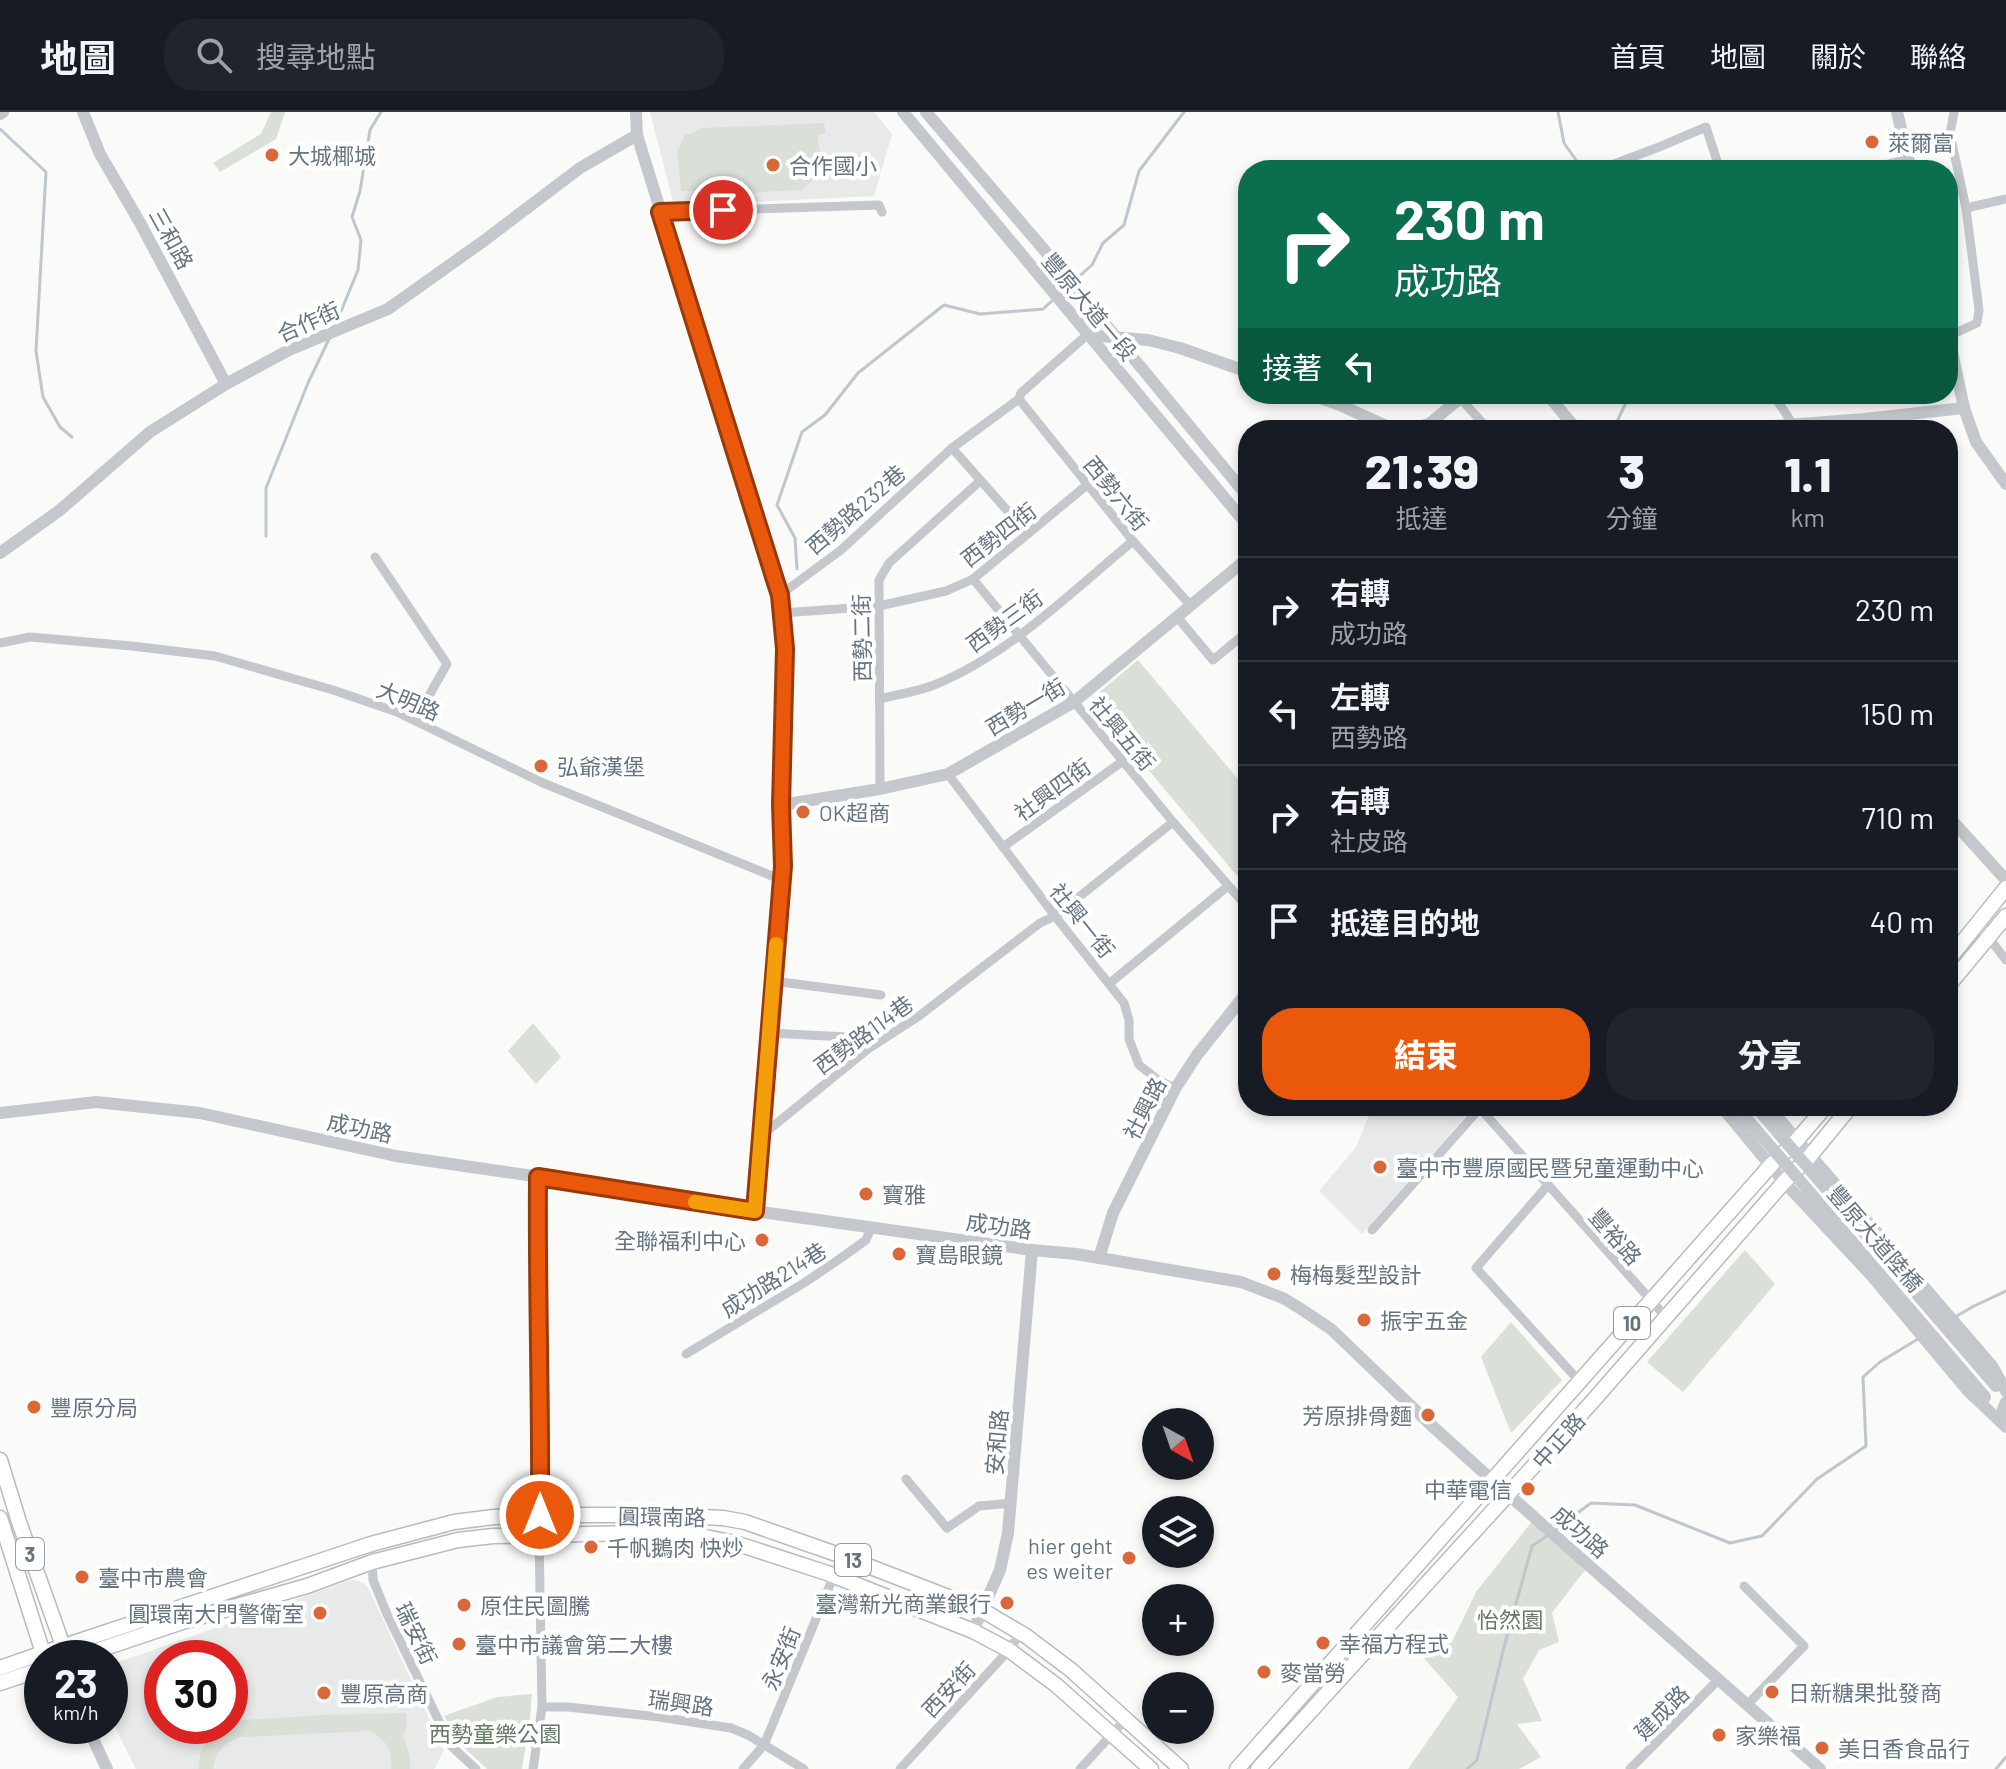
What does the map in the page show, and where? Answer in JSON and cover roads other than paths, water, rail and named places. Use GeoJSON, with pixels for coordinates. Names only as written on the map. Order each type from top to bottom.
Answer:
{"type":"FeatureCollection","features":[{"type":"Feature","properties":{"kind":"main road"},"geometry":{"type":"LineString","coordinates":[[1958,948],[2006,888]]}},
{"type":"Feature","properties":{"kind":"main road"},"geometry":{"type":"LineString","coordinates":[[1958,974],[2006,916]]}},
{"type":"Feature","properties":{"kind":"main road","name":"中正路"},"geometry":{"type":"LineString","coordinates":[[1237,1769],[1817,1116]]}},
{"type":"Feature","properties":{"kind":"main road","name":"中正路"},"geometry":{"type":"LineString","coordinates":[[1258,1769],[1592,1402],[1843,1116]]}},
{"type":"Feature","properties":{"kind":"main road","name":"3"},"geometry":{"type":"LineString","coordinates":[[0,1460],[58,1640]]}},
{"type":"Feature","properties":{"kind":"main road","name":"圓環南路"},"geometry":{"type":"LineString","coordinates":[[96,1640],[371,1544],[454,1522],[540,1515],[723,1518],[745,1522],[842,1556],[982,1610],[1021,1632],[1071,1670],[1181,1769]]}},
{"type":"Feature","properties":{"kind":"main road","name":"3"},"geometry":{"type":"LineString","coordinates":[[0,1518],[42,1640]]}},
{"type":"Feature","properties":{"kind":"main road","name":"圓環南路"},"geometry":{"type":"LineString","coordinates":[[128,1640],[307,1586],[372,1562],[458,1540],[493,1536],[681,1532],[735,1543],[833,1576],[973,1631],[1009,1650],[1056,1685],[1151,1769]]}},
{"type":"Feature","properties":{"kind":"main road","name":"圓環南路"},"geometry":{"type":"LineString","coordinates":[[0,1668],[24,1661]]}},
{"type":"Feature","properties":{"kind":"main road"},"geometry":{"type":"LineString","coordinates":[[0,1683],[24,1675]]}},
{"type":"Feature","properties":{"kind":"street","name":"三和路"},"geometry":{"type":"LineString","coordinates":[[83,112],[100,154],[167,271],[226,384]]}},
{"type":"Feature","properties":{"kind":"street"},"geometry":{"type":"LineString","coordinates":[[636,112],[637,135],[780,595],[782,613],[785,649],[782,880],[755,1211]]}},
{"type":"Feature","properties":{"kind":"street","name":"豐原大道一段"},"geometry":{"type":"LineString","coordinates":[[903,112],[1238,514]]}},
{"type":"Feature","properties":{"kind":"street","name":"豐原大道一段"},"geometry":{"type":"LineString","coordinates":[[926,112],[1238,485]]}},
{"type":"Feature","properties":{"kind":"street"},"geometry":{"type":"LineString","coordinates":[[1897,112],[1909,160]]}},
{"type":"Feature","properties":{"kind":"street"},"geometry":{"type":"LineString","coordinates":[[1954,112],[1950,134],[1956,160]]}},
{"type":"Feature","properties":{"kind":"street"},"geometry":{"type":"LineString","coordinates":[[1625,160],[1706,127],[1717,160]]}},
{"type":"Feature","properties":{"kind":"street","name":"合作街"},"geometry":{"type":"LineString","coordinates":[[0,553],[60,510],[150,432],[226,384],[289,350],[388,309],[580,168],[637,135]]}},
{"type":"Feature","properties":{"kind":"street"},"geometry":{"type":"LineString","coordinates":[[1958,171],[1979,310],[1977,323],[1958,331]]}},
{"type":"Feature","properties":{"kind":"street"},"geometry":{"type":"LineString","coordinates":[[1966,208],[2006,199]]}},
{"type":"Feature","properties":{"kind":"street"},"geometry":{"type":"LineString","coordinates":[[660,212],[879,205],[882,212]]}},
{"type":"Feature","properties":{"kind":"street"},"geometry":{"type":"LineString","coordinates":[[1087,335],[1148,340],[1238,368]]}},
{"type":"Feature","properties":{"kind":"street","name":"西勢路232巷"},"geometry":{"type":"LineString","coordinates":[[780,595],[841,550],[952,448],[1019,399],[1021,393],[1087,335]]}},
{"type":"Feature","properties":{"kind":"street"},"geometry":{"type":"LineString","coordinates":[[1958,381],[1976,442],[2006,484]]}},
{"type":"Feature","properties":{"kind":"street","name":"西勢六街"},"geometry":{"type":"LineString","coordinates":[[1019,399],[1133,541],[1191,606]]}},
{"type":"Feature","properties":{"kind":"street"},"geometry":{"type":"LineString","coordinates":[[1351,404],[1378,420]]}},
{"type":"Feature","properties":{"kind":"street"},"geometry":{"type":"LineString","coordinates":[[1434,420],[1453,404]]}},
{"type":"Feature","properties":{"kind":"street"},"geometry":{"type":"LineString","coordinates":[[1469,404],[1481,420]]}},
{"type":"Feature","properties":{"kind":"street"},"geometry":{"type":"LineString","coordinates":[[1555,404],[1569,420]]}},
{"type":"Feature","properties":{"kind":"street"},"geometry":{"type":"LineString","coordinates":[[1846,420],[1964,408]]}},
{"type":"Feature","properties":{"kind":"street"},"geometry":{"type":"LineString","coordinates":[[952,448],[1028,534]]}},
{"type":"Feature","properties":{"kind":"street","name":"西勢二街"},"geometry":{"type":"LineString","coordinates":[[880,789],[879,580],[889,563],[980,481]]}},
{"type":"Feature","properties":{"kind":"street","name":"西勢四街"},"geometry":{"type":"LineString","coordinates":[[782,613],[879,606],[946,591],[973,579],[1087,485]]}},
{"type":"Feature","properties":{"kind":"street","name":"西勢三街"},"geometry":{"type":"LineString","coordinates":[[880,699],[933,686],[993,654],[1133,541]]}},
{"type":"Feature","properties":{"kind":"street"},"geometry":{"type":"LineString","coordinates":[[375,557],[447,664],[415,720]]}},
{"type":"Feature","properties":{"kind":"street","name":"西勢一街"},"geometry":{"type":"LineString","coordinates":[[781,805],[948,774],[1074,702],[1238,566]]}},
{"type":"Feature","properties":{"kind":"street","name":"社興五街"},"geometry":{"type":"LineString","coordinates":[[973,579],[1238,897]]}},
{"type":"Feature","properties":{"kind":"street"},"geometry":{"type":"LineString","coordinates":[[1178,618],[1213,660],[1238,639]]}},
{"type":"Feature","properties":{"kind":"street","name":"大明路"},"geometry":{"type":"LineString","coordinates":[[0,643],[30,637],[215,656],[333,690],[397,712],[543,783],[782,880]]}},
{"type":"Feature","properties":{"kind":"street","name":"社興四街"},"geometry":{"type":"LineString","coordinates":[[1003,847],[1123,761]]}},
{"type":"Feature","properties":{"kind":"street","name":"社興一街"},"geometry":{"type":"LineString","coordinates":[[948,774],[1124,1003],[1129,1020],[1129,1039],[1139,1065],[1175,1089]]}},
{"type":"Feature","properties":{"kind":"street","name":"西勢路114巷"},"geometry":{"type":"LineString","coordinates":[[761,1136],[868,1049],[919,1016],[1040,923],[1055,916],[1173,822]]}},
{"type":"Feature","properties":{"kind":"street"},"geometry":{"type":"LineString","coordinates":[[1958,827],[2006,880]]}},
{"type":"Feature","properties":{"kind":"street"},"geometry":{"type":"LineString","coordinates":[[1110,983],[1228,886]]}},
{"type":"Feature","properties":{"kind":"street"},"geometry":{"type":"LineString","coordinates":[[1978,924],[2006,960]]}},
{"type":"Feature","properties":{"kind":"street"},"geometry":{"type":"LineString","coordinates":[[773,981],[881,995]]}},
{"type":"Feature","properties":{"kind":"street","name":"社興路"},"geometry":{"type":"LineString","coordinates":[[1099,1258],[1113,1213],[1175,1089],[1197,1055],[1238,1004]]}},
{"type":"Feature","properties":{"kind":"street"},"geometry":{"type":"LineString","coordinates":[[769,1033],[847,1037]]}},
{"type":"Feature","properties":{"kind":"street","name":"成功路"},"geometry":{"type":"LineString","coordinates":[[0,1113],[96,1102],[200,1113],[396,1156],[871,1228],[1076,1254],[1241,1282],[1283,1298],[1331,1329],[1493,1481],[1820,1769]]}},
{"type":"Feature","properties":{"kind":"street"},"geometry":{"type":"LineString","coordinates":[[1372,1230],[1471,1116]]}},
{"type":"Feature","properties":{"kind":"street","name":"豐裕路"},"geometry":{"type":"LineString","coordinates":[[1487,1116],[1665,1316]]}},
{"type":"Feature","properties":{"kind":"street"},"geometry":{"type":"LineString","coordinates":[[1729,1116],[1784,1182],[1871,1275],[1968,1391],[2002,1424]]}},
{"type":"Feature","properties":{"kind":"street","name":"豐原大道陸橋"},"geometry":{"type":"LineString","coordinates":[[1745,1116],[1985,1397],[2002,1424]]}},
{"type":"Feature","properties":{"kind":"street","name":"豐原大道陸橋"},"geometry":{"type":"LineString","coordinates":[[1764,1116],[2003,1390]]}},
{"type":"Feature","properties":{"kind":"street"},"geometry":{"type":"LineString","coordinates":[[1777,1116],[1992,1366],[2003,1390]]}},
{"type":"Feature","properties":{"kind":"street"},"geometry":{"type":"LineString","coordinates":[[533,1769],[542,1707],[538,1177]]}},
{"type":"Feature","properties":{"kind":"street"},"geometry":{"type":"LineString","coordinates":[[1548,1185],[1476,1268],[1580,1382]]}},
{"type":"Feature","properties":{"kind":"street","name":"成功路214巷"},"geometry":{"type":"LineString","coordinates":[[686,1354],[841,1258],[866,1240],[871,1228]]}},
{"type":"Feature","properties":{"kind":"street","name":"安和路"},"geometry":{"type":"LineString","coordinates":[[973,1631],[1000,1570],[1012,1503],[1032,1250]]}},
{"type":"Feature","properties":{"kind":"street"},"geometry":{"type":"LineString","coordinates":[[2002,1424],[2006,1402]]}},
{"type":"Feature","properties":{"kind":"street"},"geometry":{"type":"LineString","coordinates":[[906,1479],[947,1528],[979,1506],[1012,1503]]}},
{"type":"Feature","properties":{"kind":"street","name":"瑞安街"},"geometry":{"type":"LineString","coordinates":[[371,1544],[373,1580],[387,1614],[451,1746],[476,1769]]}},
{"type":"Feature","properties":{"kind":"street","name":"永安街"},"geometry":{"type":"LineString","coordinates":[[743,1769],[764,1745],[842,1556]]}},
{"type":"Feature","properties":{"kind":"street"},"geometry":{"type":"LineString","coordinates":[[1744,1586],[1804,1646],[1747,1705]]}},
{"type":"Feature","properties":{"kind":"street","name":"西安街"},"geometry":{"type":"LineString","coordinates":[[900,1769],[1009,1650],[1021,1632]]}},
{"type":"Feature","properties":{"kind":"street","name":"建成路"},"geometry":{"type":"LineString","coordinates":[[1630,1769],[1718,1680]]}},
{"type":"Feature","properties":{"kind":"street","name":"瑞興路"},"geometry":{"type":"LineString","coordinates":[[542,1707],[647,1715],[731,1728],[804,1769]]}},
{"type":"Feature","properties":{"kind":"street"},"geometry":{"type":"LineString","coordinates":[[1080,1769],[1126,1719]]}},
{"type":"Feature","properties":{"kind":"street"},"geometry":{"type":"LineString","coordinates":[[95,1744],[107,1769]]}},
{"type":"Feature","properties":{"kind":"waterway"},"geometry":{"type":"LineString","coordinates":[[335,326],[358,270],[361,240],[352,217],[360,191],[370,130],[381,112]]}},
{"type":"Feature","properties":{"kind":"waterway"},"geometry":{"type":"LineString","coordinates":[[1075,280],[1092,265],[1103,243],[1124,225],[1139,171],[1184,112]]}},
{"type":"Feature","properties":{"kind":"waterway"},"geometry":{"type":"LineString","coordinates":[[1558,112],[1564,143],[1576,160]]}},
{"type":"Feature","properties":{"kind":"waterway"},"geometry":{"type":"LineString","coordinates":[[0,129],[46,172],[36,351],[43,397],[60,427],[72,437]]}},
{"type":"Feature","properties":{"kind":"waterway"},"geometry":{"type":"LineString","coordinates":[[797,569],[795,538],[777,505],[802,432],[825,415],[858,373],[944,305],[980,314],[1043,309],[1054,299]]}},
{"type":"Feature","properties":{"kind":"waterway"},"geometry":{"type":"LineString","coordinates":[[266,536],[266,488],[330,337]]}},
{"type":"Feature","properties":{"kind":"waterway"},"geometry":{"type":"LineString","coordinates":[[1618,420],[1625,404]]}},
{"type":"Feature","properties":{"kind":"waterway"},"geometry":{"type":"LineString","coordinates":[[1955,1317],[2006,1291]]}},
{"type":"Feature","properties":{"kind":"waterway"},"geometry":{"type":"LineString","coordinates":[[1553,1531],[1591,1503],[1635,1505],[1730,1543],[1762,1536],[1817,1479],[1866,1446],[1863,1377],[1880,1362],[1918,1339]]}},
{"type":"Feature","properties":{"kind":"waterway"},"geometry":{"type":"LineString","coordinates":[[1467,1769],[1477,1760],[1532,1546],[1547,1536]]}},
{"type":"Feature","properties":{"kind":"waterway"},"geometry":{"type":"LineString","coordinates":[[1996,1769],[2006,1757]]}},
{"type":"Feature","properties":{"kind":"place","name":"萊爾富"},"geometry":{"type":"Point","coordinates":[1872,142]}},
{"type":"Feature","properties":{"kind":"place","name":"大城椰城"},"geometry":{"type":"Point","coordinates":[272,155]}},
{"type":"Feature","properties":{"kind":"place","name":"合作國小"},"geometry":{"type":"Point","coordinates":[773,165]}},
{"type":"Feature","properties":{"kind":"place","name":"弘爺漢堡"},"geometry":{"type":"Point","coordinates":[541,766]}},
{"type":"Feature","properties":{"kind":"place","name":"OK超商"},"geometry":{"type":"Point","coordinates":[803,812]}},
{"type":"Feature","properties":{"kind":"place","name":"臺中市豐原國民暨兒童運動中心"},"geometry":{"type":"Point","coordinates":[1380,1167]}},
{"type":"Feature","properties":{"kind":"place","name":"寶雅"},"geometry":{"type":"Point","coordinates":[866,1194]}},
{"type":"Feature","properties":{"kind":"place","name":"全聯福利中心"},"geometry":{"type":"Point","coordinates":[762,1240]}},
{"type":"Feature","properties":{"kind":"place","name":"寶島眼鏡"},"geometry":{"type":"Point","coordinates":[899,1254]}},
{"type":"Feature","properties":{"kind":"place","name":"梅梅髮型設計"},"geometry":{"type":"Point","coordinates":[1274,1274]}},
{"type":"Feature","properties":{"kind":"place","name":"振宇五金"},"geometry":{"type":"Point","coordinates":[1364,1320]}},
{"type":"Feature","properties":{"kind":"place","name":"豐原分局"},"geometry":{"type":"Point","coordinates":[34,1407]}},
{"type":"Feature","properties":{"kind":"place","name":"芳原排骨麵"},"geometry":{"type":"Point","coordinates":[1428,1415]}},
{"type":"Feature","properties":{"kind":"place","name":"中華電信"},"geometry":{"type":"Point","coordinates":[1528,1489]}},
{"type":"Feature","properties":{"kind":"place","name":"千帆鵝肉 快炒"},"geometry":{"type":"Point","coordinates":[591,1547]}},
{"type":"Feature","properties":{"kind":"place","name":"hier geht es weiter"},"geometry":{"type":"Point","coordinates":[1129,1558]}},
{"type":"Feature","properties":{"kind":"place","name":"臺中市農會"},"geometry":{"type":"Point","coordinates":[82,1577]}},
{"type":"Feature","properties":{"kind":"place","name":"臺灣新光商業銀行"},"geometry":{"type":"Point","coordinates":[1007,1603]}},
{"type":"Feature","properties":{"kind":"place","name":"原住民圖騰"},"geometry":{"type":"Point","coordinates":[464,1605]}},
{"type":"Feature","properties":{"kind":"place","name":"圓環南大門警衛室"},"geometry":{"type":"Point","coordinates":[320,1613]}},
{"type":"Feature","properties":{"kind":"place","name":"幸福方程式"},"geometry":{"type":"Point","coordinates":[1323,1643]}},
{"type":"Feature","properties":{"kind":"place","name":"臺中市議會第二大樓"},"geometry":{"type":"Point","coordinates":[459,1644]}},
{"type":"Feature","properties":{"kind":"place","name":"麥當勞"},"geometry":{"type":"Point","coordinates":[1264,1672]}},
{"type":"Feature","properties":{"kind":"place","name":"日新糖果批發商"},"geometry":{"type":"Point","coordinates":[1772,1692]}},
{"type":"Feature","properties":{"kind":"place","name":"豐原高商"},"geometry":{"type":"Point","coordinates":[324,1693]}},
{"type":"Feature","properties":{"kind":"place","name":"家樂福"},"geometry":{"type":"Point","coordinates":[1719,1735]}},
{"type":"Feature","properties":{"kind":"place","name":"美日香食品行"},"geometry":{"type":"Point","coordinates":[1822,1748]}},
{"type":"Feature","properties":{"kind":"park label","name":"怡然園"},"geometry":{"type":"Point","coordinates":[1510,1619]}},
{"type":"Feature","properties":{"kind":"park label","name":"西勢童樂公園"},"geometry":{"type":"Point","coordinates":[495,1733]}}]}
